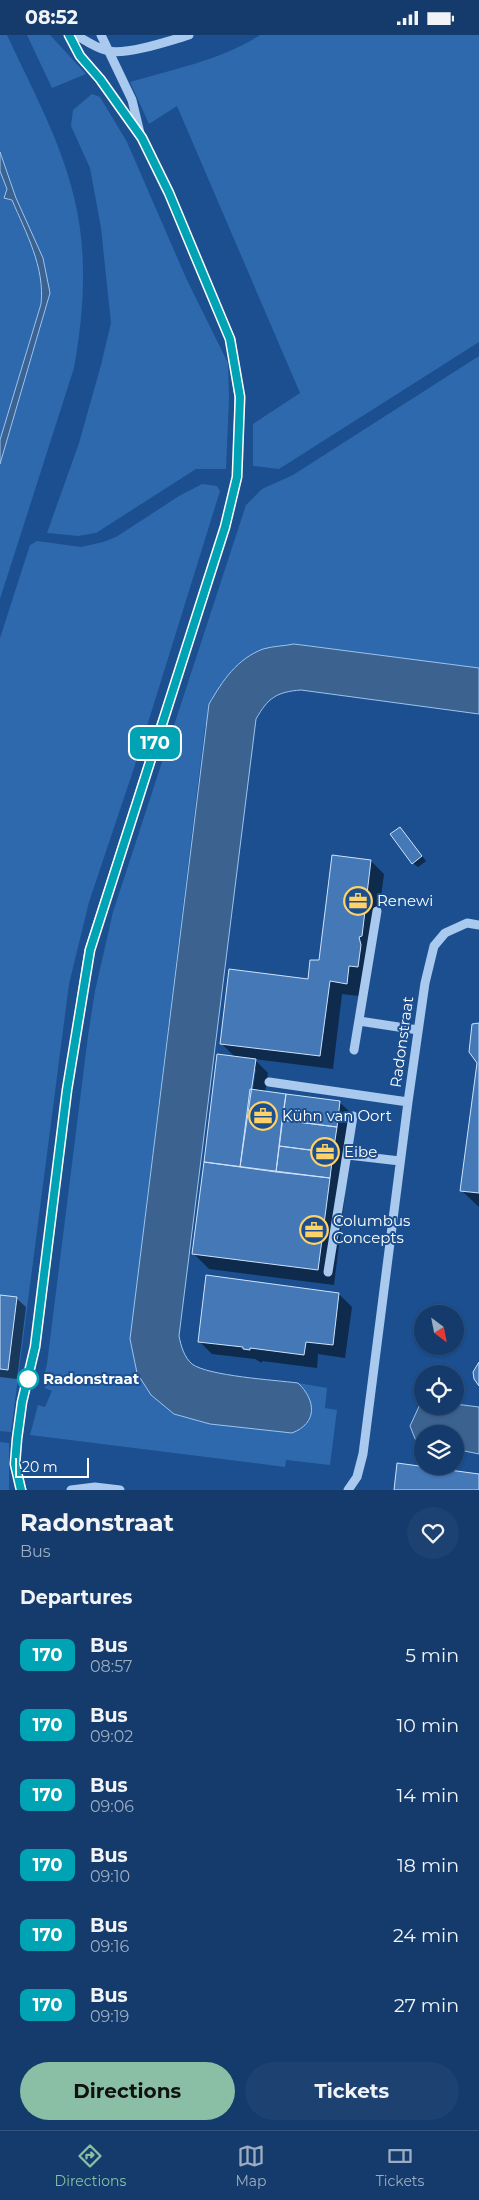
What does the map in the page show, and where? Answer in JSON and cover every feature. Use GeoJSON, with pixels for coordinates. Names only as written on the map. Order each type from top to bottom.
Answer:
{"type":"FeatureCollection","features":[{"type":"Feature","properties":{"kind":"street"},"geometry":{"type":"LineString","coordinates":[[22,1490],[15,1464],[17,1439],[22,1402],[35,1347],[67,1090],[90,950],[225,527],[237,477],[240,397],[230,339],[169,193],[142,138],[100,79],[80,56],[68,35]]}},
{"type":"Feature","properties":{"kind":"street"},"geometry":{"type":"LineString","coordinates":[[76,35],[97,48],[110,51],[146,47],[188,35]]}},
{"type":"Feature","properties":{"kind":"street"},"geometry":{"type":"LineString","coordinates":[[101,35],[132,100],[142,138]]}},
{"type":"Feature","properties":{"kind":"street"},"geometry":{"type":"LineString","coordinates":[[354,1050],[377,911]]}},
{"type":"Feature","properties":{"kind":"street","name":"Radonstraat"},"geometry":{"type":"LineString","coordinates":[[348,1490],[358,1477],[363,1454],[400,1161],[425,983],[434,946],[446,933],[467,923],[479,925]]}},
{"type":"Feature","properties":{"kind":"street"},"geometry":{"type":"LineString","coordinates":[[359,1021],[418,1030]]}},
{"type":"Feature","properties":{"kind":"street"},"geometry":{"type":"LineString","coordinates":[[269,1082],[408,1102]]}},
{"type":"Feature","properties":{"kind":"street"},"geometry":{"type":"LineString","coordinates":[[328,1272],[353,1116]]}},
{"type":"Feature","properties":{"kind":"street"},"geometry":{"type":"LineString","coordinates":[[348,1155],[400,1161]]}},
{"type":"Feature","properties":{"kind":"street"},"geometry":{"type":"LineString","coordinates":[[71,1490],[95,1487],[120,1490]]}},
{"type":"Feature","properties":{"kind":"shaded area"},"geometry":{"type":"Polygon","coordinates":[[[0,35],[7,35],[45,115],[61,155],[74,197],[78,218],[83,261],[83,283],[80,326],[74,368],[0,599],[0,464],[50,293],[0,152],[0,35]]]}},
{"type":"Feature","properties":{"kind":"shaded area"},"geometry":{"type":"Polygon","coordinates":[[[27,35],[50,35],[86,74],[52,88],[27,35]]]}},
{"type":"Feature","properties":{"kind":"shaded area"},"geometry":{"type":"Polygon","coordinates":[[[260,35],[479,35],[479,342],[279,469],[253,466],[253,424],[300,393],[177,106],[149,124],[130,82],[214,57],[245,44],[260,35]]]}},
{"type":"Feature","properties":{"kind":"shaded area"},"geometry":{"type":"Polygon","coordinates":[[[92,94],[100,97],[127,142],[186,278],[228,363],[229,399],[226,469],[196,469],[96,533],[78,536],[47,533],[79,443],[111,323],[101,228],[90,168],[71,126],[73,110],[92,94]]]}},
{"type":"Feature","properties":{"kind":"shaded area"},"geometry":{"type":"Polygon","coordinates":[[[0,152],[16,198],[43,258],[50,293],[0,464],[0,440],[41,304],[41,290],[37,264],[28,238],[12,200],[4,198],[7,189],[0,171],[0,152]]]}},
{"type":"Feature","properties":{"kind":"shaded area"},"geometry":{"type":"Polygon","coordinates":[[[0,171],[7,189],[4,196],[12,200],[33,251],[40,277],[41,304],[0,440],[0,171]]]}},
{"type":"Feature","properties":{"kind":"shaded area"},"geometry":{"type":"Polygon","coordinates":[[[479,356],[479,668],[295,644],[264,649],[205,726],[130,1339],[137,1373],[305,1390],[298,1383],[327,1388],[325,1408],[337,1410],[330,1465],[286,1460],[285,1467],[30,1435],[38,1405],[45,1407],[52,1391],[45,1388],[47,1382],[43,1380],[47,1364],[88,1036],[95,991],[113,912],[246,505],[262,489],[293,475],[479,356]]]}},
{"type":"Feature","properties":{"kind":"shaded area"},"geometry":{"type":"Polygon","coordinates":[[[202,484],[217,486],[220,491],[134,768],[89,902],[69,984],[11,1432],[0,1431],[0,638],[30,545],[37,541],[81,547],[103,542],[116,537],[179,496],[202,484]]]}},
{"type":"Feature","properties":{"kind":"shaded area"},"geometry":{"type":"Polygon","coordinates":[[[294,644],[479,668],[479,714],[301,690],[285,692],[274,697],[256,719],[179,1336],[187,1358],[192,1364],[200,1368],[212,1372],[298,1383],[308,1397],[312,1411],[306,1423],[292,1433],[210,1424],[174,1414],[151,1395],[137,1373],[130,1339],[209,704],[225,679],[246,658],[263,649],[294,644]]]}},
{"type":"Feature","properties":{"kind":"shaded area"},"geometry":{"type":"Polygon","coordinates":[[[464,1405],[479,1407],[479,1454],[464,1451],[464,1425],[414,1425],[414,1436],[410,1426],[415,1415],[464,1415],[464,1405]]]}},
{"type":"Feature","properties":{"kind":"shaded area"},"geometry":{"type":"Polygon","coordinates":[[[0,1442],[9,1443],[9,1490],[0,1490],[0,1442]]]}},
{"type":"Feature","properties":{"kind":"building"},"geometry":{"type":"Polygon","coordinates":[[[400,827],[422,856],[412,864],[390,834],[400,827]]]}},
{"type":"Feature","properties":{"kind":"building"},"geometry":{"type":"Polygon","coordinates":[[[332,855],[371,860],[362,936],[359,937],[361,945],[358,967],[349,966],[347,984],[330,981],[320,1056],[220,1044],[229,969],[308,979],[310,960],[319,960],[332,855]]]}},
{"type":"Feature","properties":{"kind":"building"},"geometry":{"type":"Polygon","coordinates":[[[479,1023],[479,1193],[460,1191],[477,1063],[469,1052],[472,1024],[479,1023]]]}},
{"type":"Feature","properties":{"kind":"building"},"geometry":{"type":"Polygon","coordinates":[[[217,1054],[256,1059],[240,1167],[204,1162],[217,1054]]]}},
{"type":"Feature","properties":{"kind":"building"},"geometry":{"type":"Polygon","coordinates":[[[250,1089],[286,1094],[276,1172],[240,1167],[250,1089]]]}},
{"type":"Feature","properties":{"kind":"building"},"geometry":{"type":"Polygon","coordinates":[[[286,1094],[340,1101],[337,1127],[282,1120],[286,1094]]]}},
{"type":"Feature","properties":{"kind":"building"},"geometry":{"type":"Polygon","coordinates":[[[282,1120],[337,1127],[333,1153],[279,1146],[282,1120]]]}},
{"type":"Feature","properties":{"kind":"building"},"geometry":{"type":"Polygon","coordinates":[[[279,1146],[333,1153],[330,1178],[276,1172],[279,1146]]]}},
{"type":"Feature","properties":{"kind":"building"},"geometry":{"type":"Polygon","coordinates":[[[204,1162],[330,1178],[318,1270],[192,1254],[204,1162]]]}},
{"type":"Feature","properties":{"kind":"building"},"geometry":{"type":"Polygon","coordinates":[[[206,1275],[339,1293],[333,1345],[306,1342],[304,1355],[250,1348],[250,1350],[243,1349],[243,1347],[198,1342],[206,1275]]]}},
{"type":"Feature","properties":{"kind":"building"},"geometry":{"type":"Polygon","coordinates":[[[0,1295],[17,1297],[8,1370],[0,1369],[0,1295]]]}},
{"type":"Feature","properties":{"kind":"building"},"geometry":{"type":"Polygon","coordinates":[[[479,1362],[479,1386],[474,1379],[473,1372],[479,1362]]]}},
{"type":"Feature","properties":{"kind":"building"},"geometry":{"type":"Polygon","coordinates":[[[397,1463],[414,1465],[414,1475],[464,1475],[464,1472],[479,1474],[479,1490],[394,1490],[397,1463]]]}},
{"type":"Feature","properties":{"kind":"bus line","name":"170"},"geometry":{"type":"LineString","coordinates":[[21,1490],[15,1464],[17,1439],[22,1402],[35,1347],[67,1090],[90,950],[225,527],[237,477],[240,397],[230,339],[169,193],[142,138],[100,79],[80,56],[69,35]]}},
{"type":"Feature","properties":{"kind":"place","name":"Renewi"},"geometry":{"type":"Point","coordinates":[358,901]}},
{"type":"Feature","properties":{"kind":"place","name":"Kühn van Oort"},"geometry":{"type":"Point","coordinates":[263,1116]}},
{"type":"Feature","properties":{"kind":"place","name":"Eibe"},"geometry":{"type":"Point","coordinates":[325,1152]}},
{"type":"Feature","properties":{"kind":"place","name":"Columbus Concepts"},"geometry":{"type":"Point","coordinates":[314,1230]}},
{"type":"Feature","properties":{"kind":"place","name":"Radonstraat"},"geometry":{"type":"Point","coordinates":[28,1379]}}]}
